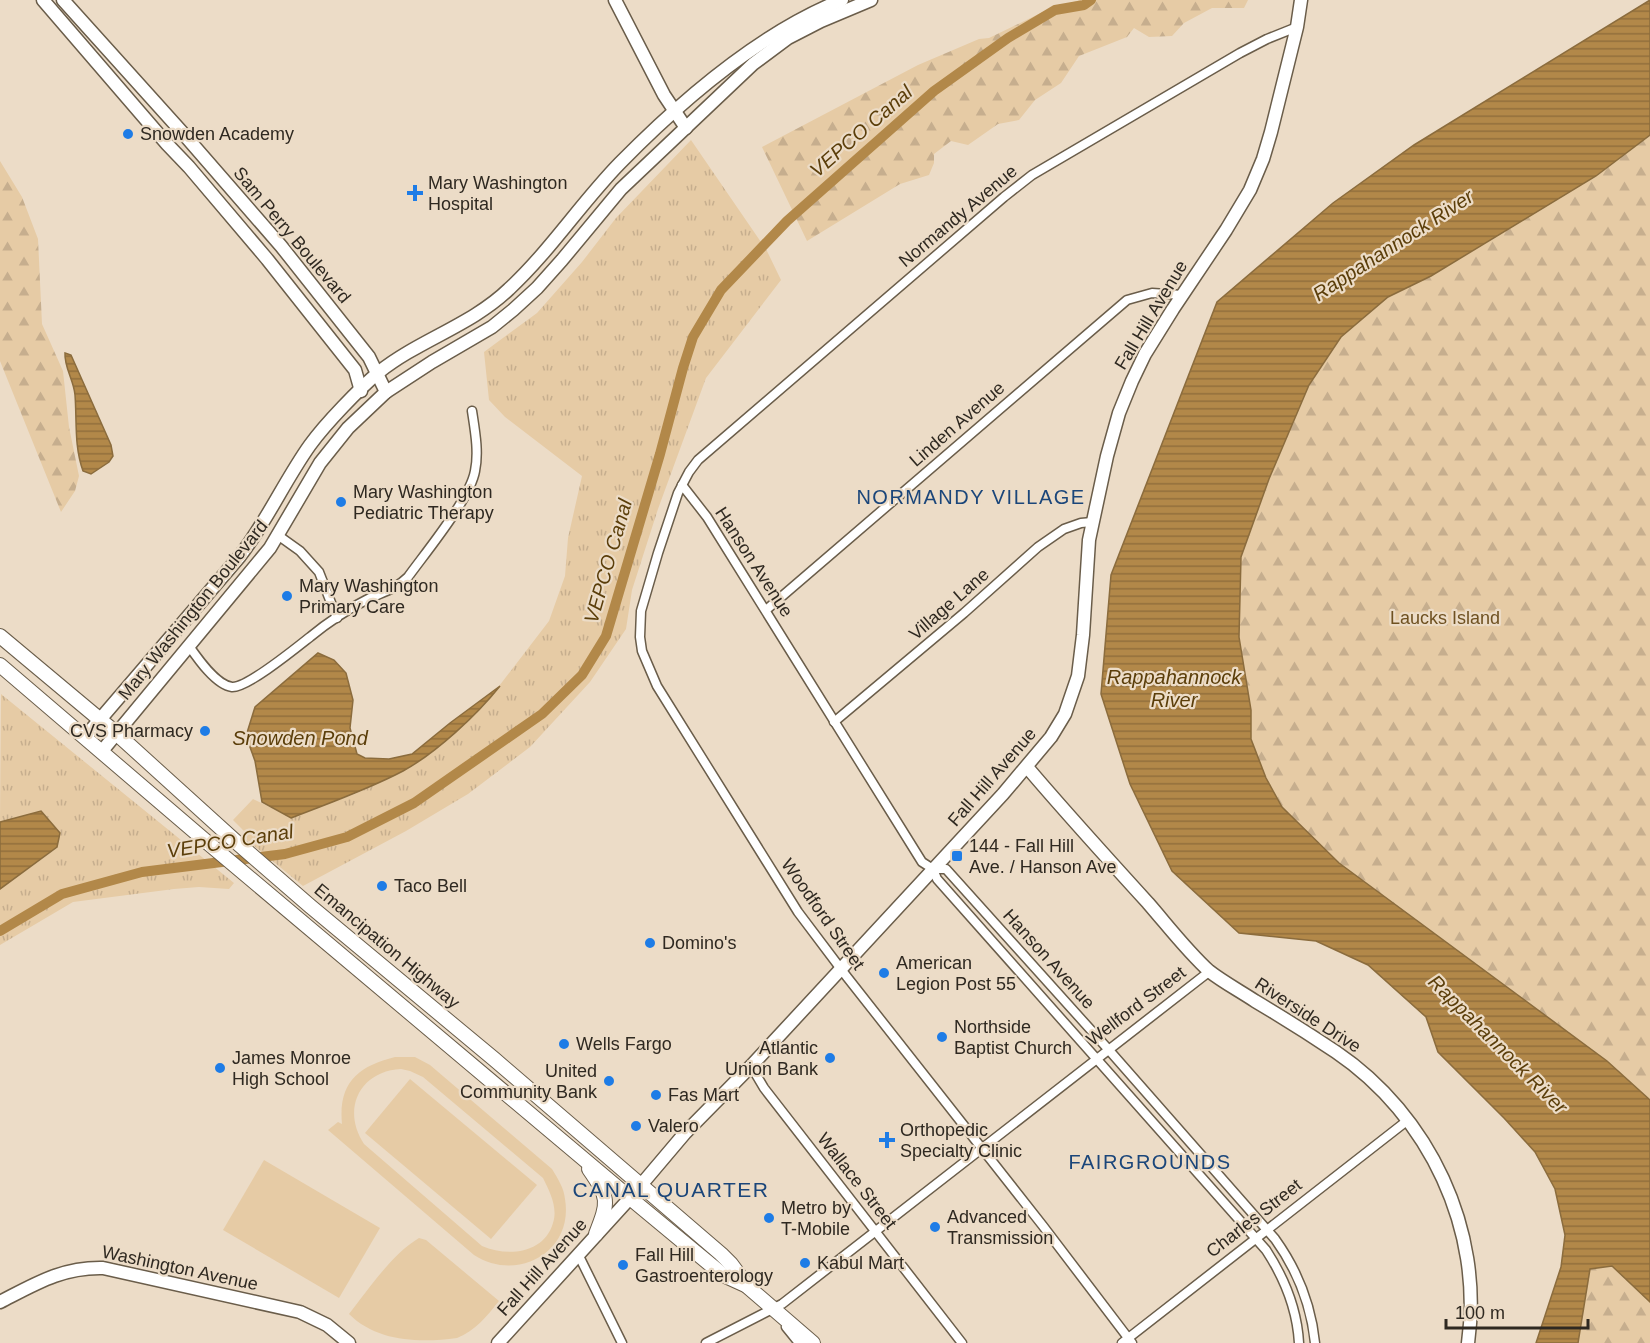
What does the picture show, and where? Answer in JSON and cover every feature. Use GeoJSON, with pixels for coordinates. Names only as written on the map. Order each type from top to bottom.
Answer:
{"type":"FeatureCollection","features":[{"type":"Feature","properties":{"kind":"main road","name":"Emancipation Highway"},"geometry":{"type":"LineString","coordinates":[[0,636],[116,733],[282,882],[511,1073],[731,1264],[748,1287],[813,1343]]}},
{"type":"Feature","properties":{"kind":"main road","name":"Emancipation Highway"},"geometry":{"type":"LineString","coordinates":[[0,665],[630,1198],[723,1275],[748,1287]]}},
{"type":"Feature","properties":{"kind":"main road"},"geometry":{"type":"LineString","coordinates":[[577,1153],[600,1185],[606,1198],[605,1211],[596,1234]]}},
{"type":"Feature","properties":{"kind":"street","name":"Sam Perry Boulevard"},"geometry":{"type":"LineString","coordinates":[[43,0],[267,259],[355,370],[361,391]]}},
{"type":"Feature","properties":{"kind":"street","name":"Sam Perry Boulevard"},"geometry":{"type":"LineString","coordinates":[[63,0],[281,246],[369,357],[386,392]]}},
{"type":"Feature","properties":{"kind":"street"},"geometry":{"type":"LineString","coordinates":[[615,0],[674,112],[686,128]]}},
{"type":"Feature","properties":{"kind":"street","name":"Mary Washington Boulevard"},"geometry":{"type":"LineString","coordinates":[[85,737],[240,556],[258,532],[311,443],[378,374],[429,339],[484,309],[507,291],[620,163],[674,112],[768,37],[805,15],[842,0]]}},
{"type":"Feature","properties":{"kind":"street","name":"Mary Washington Boulevard"},"geometry":{"type":"LineString","coordinates":[[102,751],[247,578],[279,536],[320,463],[348,428],[386,392],[492,327],[513,310],[562,260],[621,189],[753,64],[788,38],[871,0]]}},
{"type":"Feature","properties":{"kind":"street","name":"Fall Hill Avenue"},"geometry":{"type":"LineString","coordinates":[[498,1343],[630,1198],[685,1133],[933,869],[1052,737],[1065,714],[1078,676],[1083,635],[1086,566],[1092,522],[1119,413],[1145,354],[1227,230],[1250,190],[1267,143],[1297,27],[1301,0]]}},
{"type":"Feature","properties":{"kind":"street","name":"Normandy Avenue"},"geometry":{"type":"LineString","coordinates":[[682,485],[698,460],[1032,175],[1240,53],[1297,27]]}},
{"type":"Feature","properties":{"kind":"street","name":"Linden Avenue"},"geometry":{"type":"LineString","coordinates":[[766,610],[1127,300],[1152,293],[1182,295]]}},
{"type":"Feature","properties":{"kind":"street"},"geometry":{"type":"LineString","coordinates":[[189,646],[205,668],[225,685],[238,686],[279,661],[320,629],[369,598],[389,591],[408,577],[462,501],[475,472],[477,456],[472,411]]}},
{"type":"Feature","properties":{"kind":"street","name":"Hanson Avenue"},"geometry":{"type":"LineString","coordinates":[[682,485],[707,517],[922,862],[933,869],[946,869],[1108,1048],[1266,1229],[1286,1254],[1300,1281],[1310,1312],[1315,1343]]}},
{"type":"Feature","properties":{"kind":"street","name":"Woodford Street"},"geometry":{"type":"LineString","coordinates":[[682,485],[641,611],[640,637],[646,662],[665,700],[798,912],[982,1148],[1128,1341]]}},
{"type":"Feature","properties":{"kind":"street","name":"Village Lane"},"geometry":{"type":"LineString","coordinates":[[834,722],[964,614],[1038,547],[1064,528],[1092,522]]}},
{"type":"Feature","properties":{"kind":"street"},"geometry":{"type":"LineString","coordinates":[[279,536],[300,551],[319,572],[338,618]]}},
{"type":"Feature","properties":{"kind":"street","name":"Riverside Drive"},"geometry":{"type":"LineString","coordinates":[[1027,767],[1210,971],[1344,1058],[1381,1090],[1408,1120],[1444,1179],[1460,1226],[1470,1303],[1468,1343]]}},
{"type":"Feature","properties":{"kind":"street","name":"Hanson Avenue"},"geometry":{"type":"LineString","coordinates":[[933,869],[937,879],[1270,1256],[1287,1286],[1295,1311],[1299,1343]]}},
{"type":"Feature","properties":{"kind":"street","name":"Wellford Street"},"geometry":{"type":"LineString","coordinates":[[706,1343],[773,1309],[1210,971]]}},
{"type":"Feature","properties":{"kind":"street","name":"Wallace Street"},"geometry":{"type":"LineString","coordinates":[[751,1065],[764,1089],[962,1343]]}},
{"type":"Feature","properties":{"kind":"street","name":"Charles Street"},"geometry":{"type":"LineString","coordinates":[[1128,1341],[1266,1229],[1408,1120]]}},
{"type":"Feature","properties":{"kind":"street"},"geometry":{"type":"LineString","coordinates":[[578,1254],[622,1343]]}},
{"type":"Feature","properties":{"kind":"street","name":"Washington Avenue"},"geometry":{"type":"LineString","coordinates":[[0,1302],[53,1275],[87,1268],[103,1268],[300,1312],[327,1325],[349,1343]]}},
{"type":"Feature","properties":{"kind":"street"},"geometry":{"type":"LineString","coordinates":[[773,1309],[799,1343]]}},
{"type":"Feature","properties":{"kind":"green space"},"geometry":{"type":"Polygon","coordinates":[[[1080,0],[1248,0],[1244,8],[1212,8],[1184,23],[1172,36],[1149,37],[1134,28],[1127,37],[1079,56],[1061,83],[1035,100],[1019,120],[998,124],[968,145],[951,141],[934,154],[934,163],[929,175],[900,184],[807,241],[762,147],[918,65],[979,39],[989,38],[1051,8],[1080,0]]]}},
{"type":"Feature","properties":{"kind":"green space","name":"Laucks Island"},"geometry":{"type":"Polygon","coordinates":[[[1650,135],[1650,1100],[1607,1061],[1339,863],[1282,807],[1266,778],[1251,739],[1251,710],[1239,637],[1241,557],[1269,479],[1309,385],[1341,337],[1388,297],[1431,276],[1596,176],[1650,135]]]}},
{"type":"Feature","properties":{"kind":"green space"},"geometry":{"type":"Polygon","coordinates":[[[691,140],[767,251],[781,280],[706,378],[658,509],[632,590],[626,629],[590,682],[530,747],[468,794],[406,831],[303,886],[247,840],[246,833],[233,820],[253,799],[291,817],[355,794],[405,770],[428,754],[483,707],[549,621],[565,576],[568,538],[582,476],[505,417],[489,400],[484,352],[537,313],[582,262],[616,218],[691,140]]]}},
{"type":"Feature","properties":{"kind":"green space"},"geometry":{"type":"Polygon","coordinates":[[[0,161],[22,197],[38,239],[42,324],[63,371],[69,427],[79,476],[75,491],[61,512],[0,361],[0,161]]]}},
{"type":"Feature","properties":{"kind":"green space"},"geometry":{"type":"Polygon","coordinates":[[[1,694],[234,883],[229,889],[199,887],[174,889],[73,902],[0,945],[0,889],[57,848],[16,818],[0,822],[1,694]]]}},
{"type":"Feature","properties":{"kind":"green space"},"geometry":{"type":"Polygon","coordinates":[[[395,1057],[415,1057],[430,1065],[552,1169],[563,1191],[565,1218],[561,1234],[552,1247],[539,1257],[524,1264],[508,1266],[491,1263],[474,1255],[328,1130],[338,1122],[342,1124],[343,1098],[353,1079],[361,1071],[395,1057]],[[401,1069],[387,1071],[365,1084],[358,1094],[354,1118],[357,1131],[364,1144],[482,1246],[513,1252],[533,1247],[542,1241],[553,1223],[555,1212],[551,1194],[543,1178],[423,1077],[401,1069]]]}},
{"type":"Feature","properties":{"kind":"green space"},"geometry":{"type":"Polygon","coordinates":[[[410,1079],[537,1185],[491,1239],[365,1133],[410,1079]]]}},
{"type":"Feature","properties":{"kind":"green space"},"geometry":{"type":"Polygon","coordinates":[[[264,1160],[380,1228],[339,1298],[223,1230],[264,1160]]]}},
{"type":"Feature","properties":{"kind":"green space"},"geometry":{"type":"Polygon","coordinates":[[[419,1238],[426,1240],[499,1301],[475,1327],[457,1338],[414,1340],[386,1335],[372,1330],[349,1314],[399,1253],[419,1238]]]}},
{"type":"Feature","properties":{"kind":"green space"},"geometry":{"type":"Polygon","coordinates":[[[1612,1266],[1650,1302],[1650,1343],[1578,1343],[1590,1269],[1612,1266]]]}},
{"type":"Feature","properties":{"kind":"water","name":"Rappahannock River"},"geometry":{"type":"Polygon","coordinates":[[[1650,0],[1650,135],[1596,176],[1431,276],[1388,297],[1341,337],[1309,385],[1269,479],[1241,557],[1239,637],[1251,710],[1251,739],[1266,778],[1282,807],[1339,863],[1607,1061],[1650,1100],[1650,1302],[1612,1266],[1590,1269],[1578,1343],[1536,1343],[1561,1267],[1565,1235],[1555,1189],[1535,1152],[1438,1052],[1426,1017],[1368,965],[1316,941],[1239,933],[1172,871],[1130,784],[1101,694],[1111,575],[1217,302],[1333,203],[1414,145],[1650,0]]]}},
{"type":"Feature","properties":{"kind":"water"},"geometry":{"type":"Polygon","coordinates":[[[65,353],[71,355],[111,445],[113,456],[109,462],[91,474],[83,471],[80,462],[75,395],[65,353]]]}},
{"type":"Feature","properties":{"kind":"water","name":"Snowden Pond"},"geometry":{"type":"Polygon","coordinates":[[[318,653],[334,660],[346,673],[353,700],[350,728],[357,754],[365,758],[389,759],[412,754],[500,686],[455,733],[416,763],[376,784],[291,818],[262,802],[255,761],[246,736],[255,707],[318,653]]]}},
{"type":"Feature","properties":{"kind":"water"},"geometry":{"type":"Polygon","coordinates":[[[41,811],[60,833],[57,847],[0,889],[0,822],[41,811]]]}},
{"type":"Feature","properties":{"kind":"waterway","name":"VEPCO Canal"},"geometry":{"type":"LineString","coordinates":[[0,931],[62,894],[142,872],[285,854],[347,837],[414,803],[542,714],[582,675],[606,636],[693,337],[721,290],[787,221],[934,91],[1008,38],[1055,10],[1084,5],[1091,0]]}},
{"type":"Feature","properties":{"kind":"place","name":"Snowden Academy"},"geometry":{"type":"Point","coordinates":[128,134]}},
{"type":"Feature","properties":{"kind":"place","name":"Mary Washington Hospital"},"geometry":{"type":"Point","coordinates":[415,193]}},
{"type":"Feature","properties":{"kind":"place","name":"Mary Washington Pediatric Therapy"},"geometry":{"type":"Point","coordinates":[341,502]}},
{"type":"Feature","properties":{"kind":"place","name":"Mary Washington Primary Care"},"geometry":{"type":"Point","coordinates":[287,596]}},
{"type":"Feature","properties":{"kind":"place","name":"CVS Pharmacy"},"geometry":{"type":"Point","coordinates":[205,731]}},
{"type":"Feature","properties":{"kind":"place","name":"144 - Fall Hill Ave. / Hanson Ave"},"geometry":{"type":"Point","coordinates":[957,856]}},
{"type":"Feature","properties":{"kind":"place","name":"Taco Bell"},"geometry":{"type":"Point","coordinates":[382,886]}},
{"type":"Feature","properties":{"kind":"place","name":"Domino's"},"geometry":{"type":"Point","coordinates":[650,943]}},
{"type":"Feature","properties":{"kind":"place","name":"American Legion Post 55"},"geometry":{"type":"Point","coordinates":[884,973]}},
{"type":"Feature","properties":{"kind":"place","name":"Northside Baptist Church"},"geometry":{"type":"Point","coordinates":[942,1037]}},
{"type":"Feature","properties":{"kind":"place","name":"Wells Fargo"},"geometry":{"type":"Point","coordinates":[564,1044]}},
{"type":"Feature","properties":{"kind":"place","name":"Atlantic Union Bank"},"geometry":{"type":"Point","coordinates":[830,1058]}},
{"type":"Feature","properties":{"kind":"place","name":"James Monroe High School"},"geometry":{"type":"Point","coordinates":[220,1068]}},
{"type":"Feature","properties":{"kind":"place","name":"United Community Bank"},"geometry":{"type":"Point","coordinates":[609,1081]}},
{"type":"Feature","properties":{"kind":"place","name":"Fas Mart"},"geometry":{"type":"Point","coordinates":[656,1095]}},
{"type":"Feature","properties":{"kind":"place","name":"Valero"},"geometry":{"type":"Point","coordinates":[636,1126]}},
{"type":"Feature","properties":{"kind":"place","name":"Orthopedic Specialty Clinic"},"geometry":{"type":"Point","coordinates":[887,1140]}},
{"type":"Feature","properties":{"kind":"place","name":"Metro by T-Mobile"},"geometry":{"type":"Point","coordinates":[769,1218]}},
{"type":"Feature","properties":{"kind":"place","name":"Advanced Transmission"},"geometry":{"type":"Point","coordinates":[935,1227]}},
{"type":"Feature","properties":{"kind":"place","name":"Kabul Mart"},"geometry":{"type":"Point","coordinates":[805,1263]}},
{"type":"Feature","properties":{"kind":"place","name":"Fall Hill Gastroenterology"},"geometry":{"type":"Point","coordinates":[623,1265]}},
{"type":"Feature","properties":{"kind":"district","name":"NORMANDY VILLAGE"},"geometry":{"type":"Point","coordinates":[971,497]}},
{"type":"Feature","properties":{"kind":"district","name":"FAIRGROUNDS"},"geometry":{"type":"Point","coordinates":[1150,1162]}},
{"type":"Feature","properties":{"kind":"district","name":"CANAL QUARTER"},"geometry":{"type":"Point","coordinates":[671,1189]}}]}
